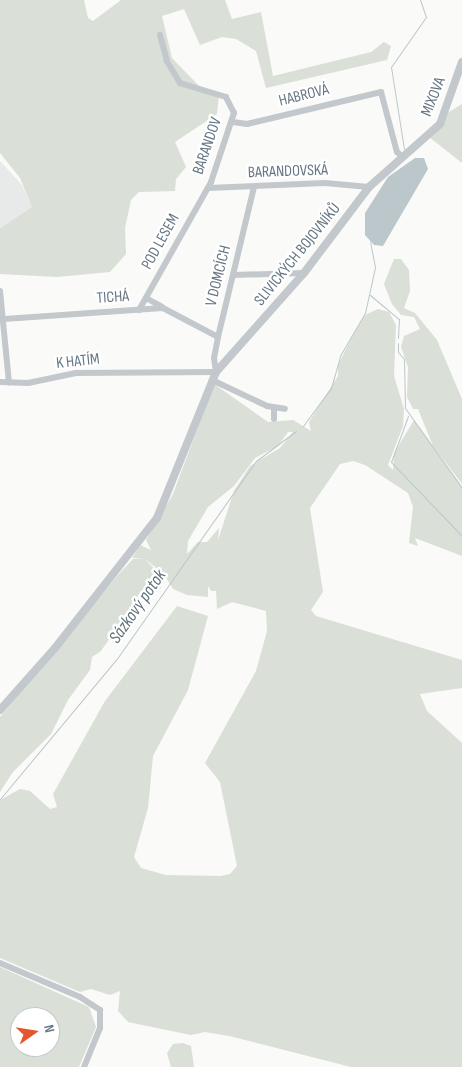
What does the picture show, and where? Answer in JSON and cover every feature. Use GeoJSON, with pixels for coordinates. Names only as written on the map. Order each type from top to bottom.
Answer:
{"type":"FeatureCollection","features":[{"type":"Feature","properties":{"kind":"street","name":"BARANDOV"},"geometry":{"type":"LineString","coordinates":[[160,34],[167,61],[180,83],[226,97],[233,108],[232,122],[208,188]]}},
{"type":"Feature","properties":{"kind":"street","name":"MIXOVA"},"geometry":{"type":"LineString","coordinates":[[427,138],[444,118],[462,62]]}},
{"type":"Feature","properties":{"kind":"street","name":"HABROVÁ"},"geometry":{"type":"LineString","coordinates":[[232,122],[247,124],[382,92],[397,152],[403,157]]}},
{"type":"Feature","properties":{"kind":"street","name":"SLIVICKÝCH BOJOVNÍKŮ"},"geometry":{"type":"LineString","coordinates":[[0,710],[55,648],[157,518],[216,372],[304,273],[369,187],[427,138]]}},
{"type":"Feature","properties":{"kind":"street","name":"BARANDOVSKÁ"},"geometry":{"type":"LineString","coordinates":[[208,188],[325,183],[369,187]]}},
{"type":"Feature","properties":{"kind":"street","name":"V DOMCÍCH"},"geometry":{"type":"LineString","coordinates":[[216,372],[214,358],[218,337],[254,187]]}},
{"type":"Feature","properties":{"kind":"street","name":"POD LESEM"},"geometry":{"type":"LineString","coordinates":[[139,310],[208,188]]}},
{"type":"Feature","properties":{"kind":"street"},"geometry":{"type":"LineString","coordinates":[[233,275],[304,273]]}},
{"type":"Feature","properties":{"kind":"street"},"geometry":{"type":"LineString","coordinates":[[0,291],[9,383]]}},
{"type":"Feature","properties":{"kind":"street"},"geometry":{"type":"LineString","coordinates":[[146,298],[218,337]]}},
{"type":"Feature","properties":{"kind":"street","name":"TICHÁ"},"geometry":{"type":"LineString","coordinates":[[4,319],[163,308]]}},
{"type":"Feature","properties":{"kind":"street","name":"K HATÍM"},"geometry":{"type":"LineString","coordinates":[[0,382],[42,381],[76,373],[216,372]]}},
{"type":"Feature","properties":{"kind":"street"},"geometry":{"type":"LineString","coordinates":[[212,380],[274,408],[285,409]]}},
{"type":"Feature","properties":{"kind":"street"},"geometry":{"type":"LineString","coordinates":[[274,408],[274,419]]}},
{"type":"Feature","properties":{"kind":"street"},"geometry":{"type":"LineString","coordinates":[[0,963],[80,997],[100,1010],[100,1028],[84,1067]]}},
{"type":"Feature","properties":{"kind":"shaded area"},"geometry":{"type":"Polygon","coordinates":[[[0,0],[84,0],[88,18],[93,21],[121,0],[225,0],[232,19],[261,12],[273,76],[371,52],[384,42],[391,46],[387,60],[266,88],[256,51],[236,39],[222,37],[200,45],[184,9],[162,16],[172,58],[201,88],[219,95],[217,114],[175,142],[186,167],[176,179],[175,191],[139,192],[131,200],[125,228],[126,254],[110,272],[57,277],[0,274],[0,228],[32,207],[20,178],[0,153],[0,0]]]}},
{"type":"Feature","properties":{"kind":"shaded area"},"geometry":{"type":"Polygon","coordinates":[[[462,104],[462,163],[429,137],[449,112],[462,104]]]}},
{"type":"Feature","properties":{"kind":"shaded area"},"geometry":{"type":"Polygon","coordinates":[[[415,158],[424,158],[428,169],[383,246],[374,245],[365,235],[365,213],[388,177],[415,158]]]}},
{"type":"Feature","properties":{"kind":"shaded area"},"geometry":{"type":"Polygon","coordinates":[[[0,161],[22,185],[32,207],[0,228],[0,161]]]}},
{"type":"Feature","properties":{"kind":"shaded area"},"geometry":{"type":"Polygon","coordinates":[[[394,259],[401,259],[409,270],[410,291],[404,308],[415,313],[437,340],[462,399],[462,484],[433,446],[418,409],[413,409],[407,397],[408,367],[401,347],[404,336],[420,329],[414,317],[401,315],[392,304],[384,284],[394,259]]]}},
{"type":"Feature","properties":{"kind":"shaded area"},"geometry":{"type":"Polygon","coordinates":[[[378,309],[389,312],[396,325],[394,376],[404,409],[403,426],[388,465],[393,470],[394,453],[414,420],[462,487],[462,556],[415,538],[418,546],[409,543],[413,507],[408,493],[365,465],[353,461],[340,464],[310,508],[323,592],[311,610],[316,616],[462,660],[462,688],[420,694],[427,711],[462,743],[462,1067],[351,1067],[229,1036],[205,1032],[191,1035],[128,1022],[118,1011],[120,991],[110,995],[91,989],[80,992],[0,958],[0,800],[20,789],[30,791],[50,809],[57,807],[53,794],[105,701],[177,606],[208,616],[188,690],[153,756],[148,808],[134,857],[141,868],[166,875],[221,876],[230,874],[237,866],[220,782],[205,763],[256,671],[267,631],[266,611],[232,602],[217,609],[216,591],[211,591],[208,586],[208,597],[187,595],[173,589],[164,574],[145,559],[162,577],[161,588],[122,620],[101,651],[92,657],[90,670],[68,700],[51,734],[13,772],[0,792],[0,717],[118,575],[133,559],[144,558],[132,558],[140,545],[151,550],[146,540],[173,494],[214,384],[268,422],[293,420],[311,431],[309,422],[338,376],[338,365],[365,315],[378,309]],[[288,432],[278,446],[255,458],[234,486],[208,507],[188,541],[187,554],[198,542],[207,542],[219,528],[218,540],[234,491],[250,466],[280,448],[293,432],[288,432]]]}},
{"type":"Feature","properties":{"kind":"shaded area"},"geometry":{"type":"Polygon","coordinates":[[[0,967],[89,1007],[96,1027],[79,1067],[0,1067],[0,967]]]}},
{"type":"Feature","properties":{"kind":"shaded area"},"geometry":{"type":"Polygon","coordinates":[[[183,1043],[191,1046],[194,1067],[171,1067],[167,1053],[173,1044],[183,1043]]]}},
{"type":"Feature","properties":{"kind":"waterway","name":"Sázkový potok"},"geometry":{"type":"LineString","coordinates":[[404,149],[391,67],[426,17],[420,0]]}},
{"type":"Feature","properties":{"kind":"waterway","name":"Sázkový potok"},"geometry":{"type":"LineString","coordinates":[[303,426],[331,388],[341,354],[365,313],[375,267],[370,241]]}},
{"type":"Feature","properties":{"kind":"waterway"},"geometry":{"type":"LineString","coordinates":[[370,295],[399,319],[398,338]]}},
{"type":"Feature","properties":{"kind":"waterway"},"geometry":{"type":"LineString","coordinates":[[398,343],[398,352],[404,359],[405,408],[462,488]]}},
{"type":"Feature","properties":{"kind":"waterway"},"geometry":{"type":"LineString","coordinates":[[408,416],[391,462],[462,536]]}},
{"type":"Feature","properties":{"kind":"waterway","name":"Sázkový potok"},"geometry":{"type":"LineString","coordinates":[[0,799],[116,660],[256,461],[296,431]]}}]}
